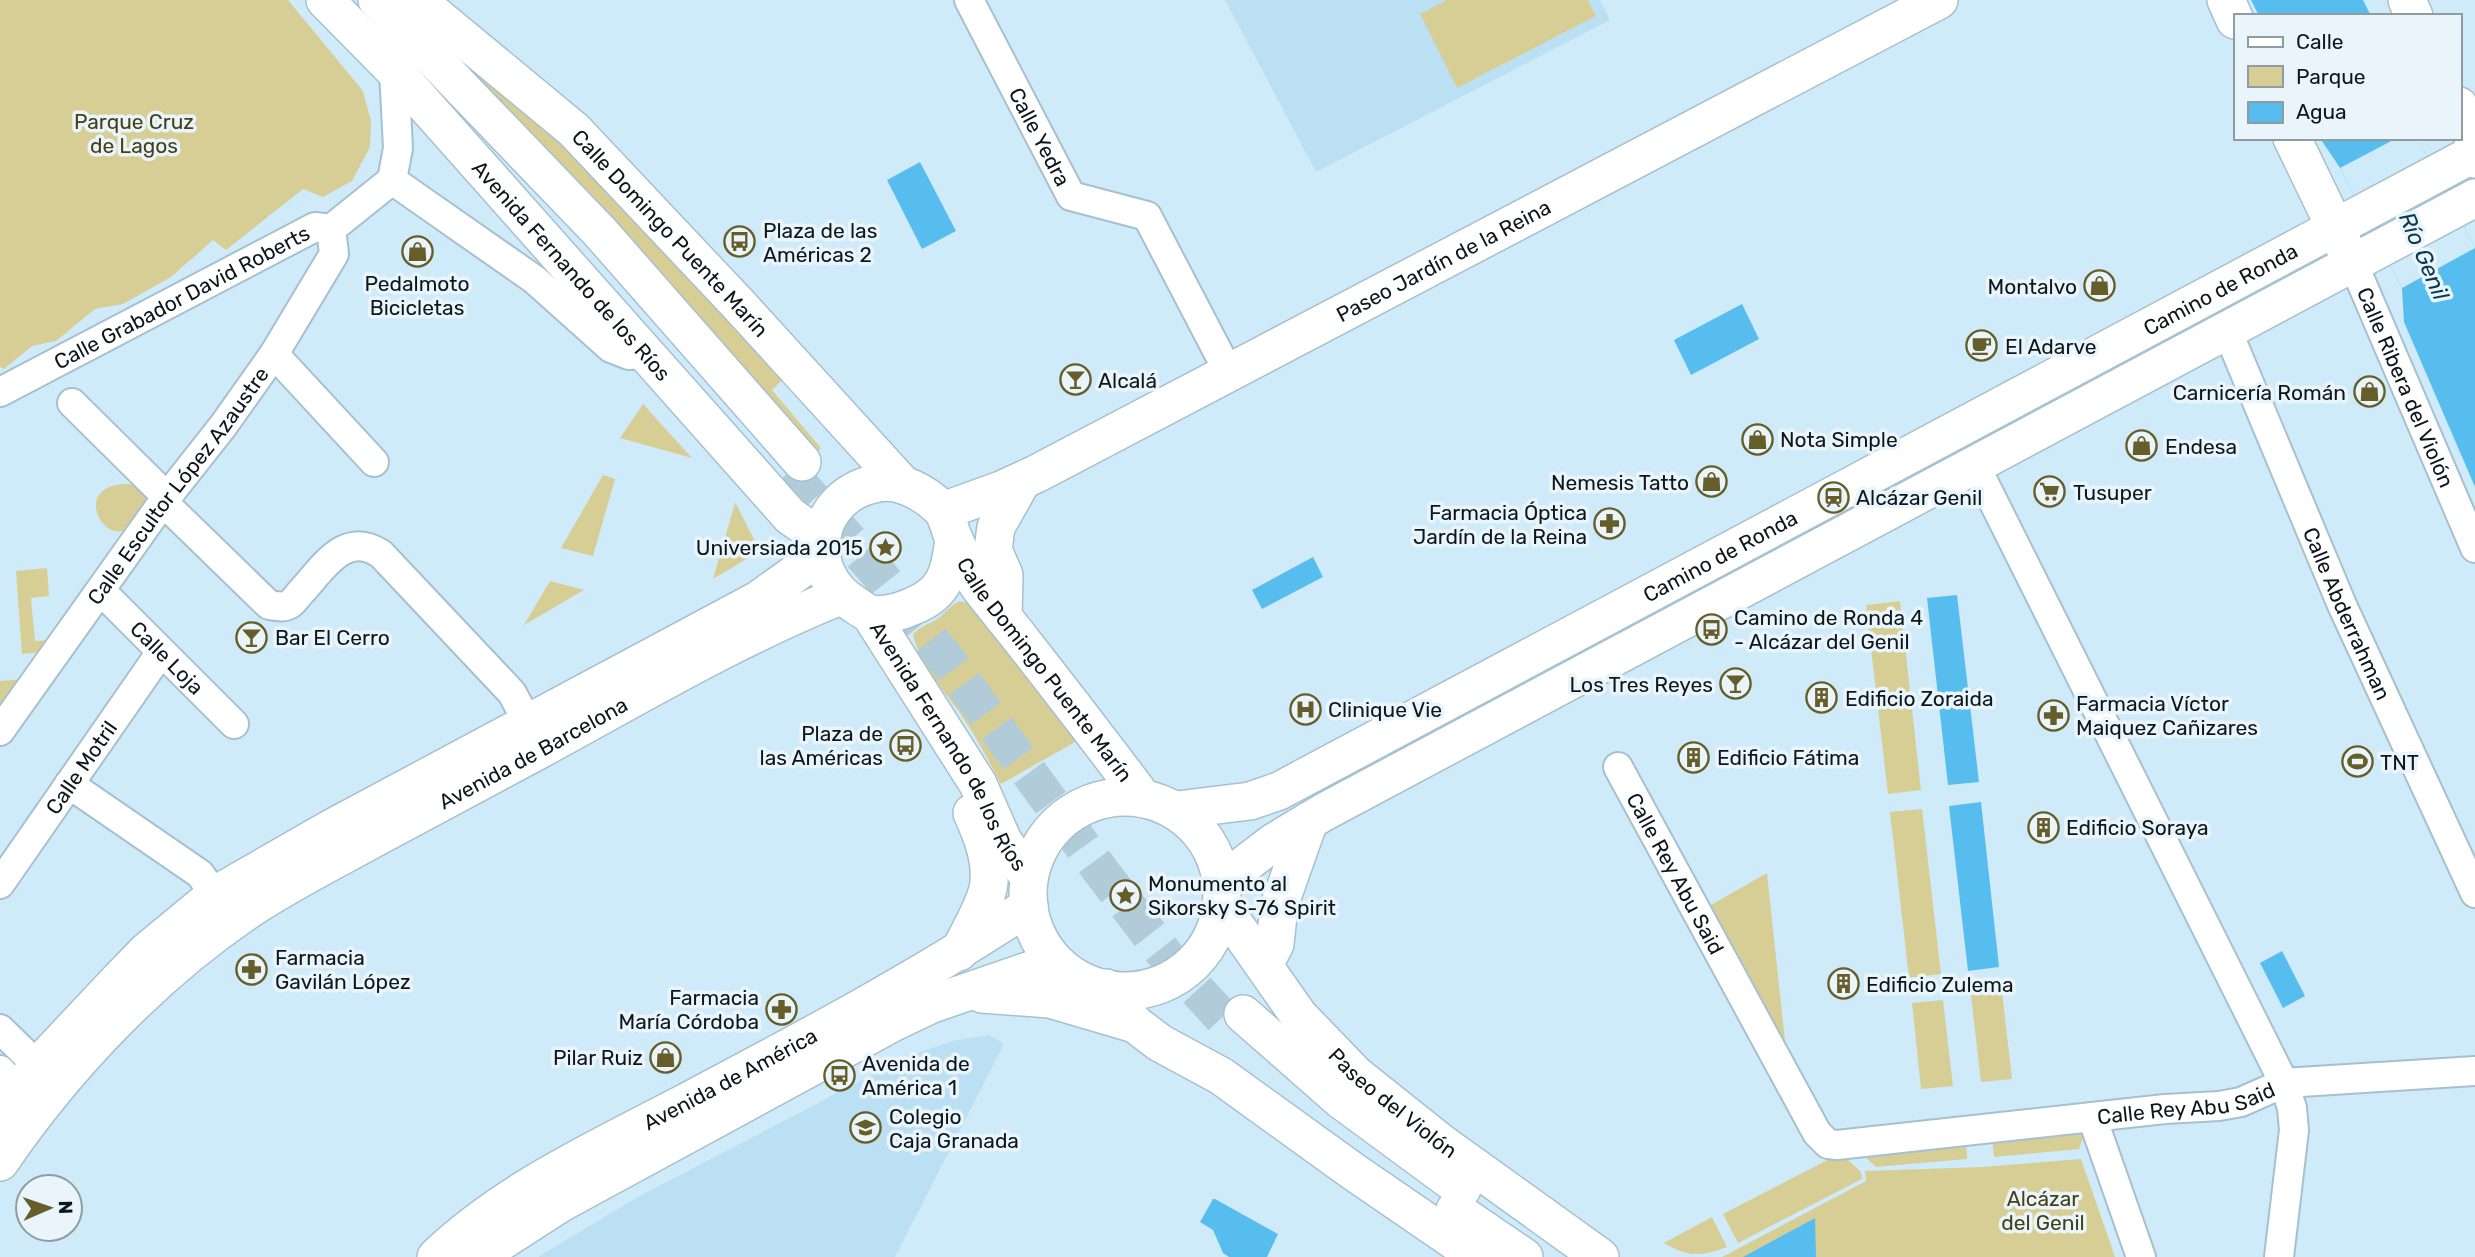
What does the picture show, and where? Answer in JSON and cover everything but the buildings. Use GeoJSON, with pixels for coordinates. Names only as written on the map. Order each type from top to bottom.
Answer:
{"type":"FeatureCollection","features":[{"type":"Feature","properties":{"kind":"main road","name":"Avenida Fernando de los Ríos"},"geometry":{"type":"LineString","coordinates":[[325,0],[394,70],[790,516],[821,546]]}},
{"type":"Feature","properties":{"kind":"main road"},"geometry":{"type":"LineString","coordinates":[[377,0],[600,232],[796,467],[458,112],[394,70]]}},
{"type":"Feature","properties":{"kind":"main road","name":"Calle Domingo Puente Marín"},"geometry":{"type":"LineString","coordinates":[[417,0],[574,130],[740,306],[903,485]]}},
{"type":"Feature","properties":{"kind":"main road","name":"Paseo Jardín de la Reina"},"geometry":{"type":"LineString","coordinates":[[948,525],[1022,481],[1940,0]]}},
{"type":"Feature","properties":{"kind":"main road"},"geometry":{"type":"LineString","coordinates":[[2226,0],[2234,17]]}},
{"type":"Feature","properties":{"kind":"main road"},"geometry":{"type":"LineString","coordinates":[[2461,110],[2473,134],[2475,155]]}},
{"type":"Feature","properties":{"kind":"main road"},"geometry":{"type":"LineString","coordinates":[[2293,140],[2350,221],[2367,255]]}},
{"type":"Feature","properties":{"kind":"main road","name":"Camino de Ronda"},"geometry":{"type":"LineString","coordinates":[[1177,810],[1250,802],[1279,792],[2475,155]]}},
{"type":"Feature","properties":{"kind":"main road","name":"Camino de Ronda"},"geometry":{"type":"LineString","coordinates":[[1223,895],[1274,842],[1310,821],[2465,203]]}},
{"type":"Feature","properties":{"kind":"main road"},"geometry":{"type":"LineString","coordinates":[[1003,617],[1004,575],[993,550],[996,527],[1022,481]]}},
{"type":"Feature","properties":{"kind":"main road"},"geometry":{"type":"LineString","coordinates":[[880,483],[903,485],[925,495],[948,525],[951,565],[942,587],[921,603],[896,613],[855,605],[829,578],[821,546],[824,524],[837,503],[860,489],[880,483]]}},
{"type":"Feature","properties":{"kind":"main road","name":"Calle Domingo Puente Marín"},"geometry":{"type":"LineString","coordinates":[[948,525],[979,586],[1142,797]]}},
{"type":"Feature","properties":{"kind":"main road","name":"Avenida de Barcelona"},"geometry":{"type":"LineString","coordinates":[[14,1085],[146,952],[224,908],[334,826],[758,600],[821,546]]}},
{"type":"Feature","properties":{"kind":"main road","name":"Avenida Fernando de los Ríos"},"geometry":{"type":"LineString","coordinates":[[855,605],[978,784],[1029,892]]}},
{"type":"Feature","properties":{"kind":"main road","name":"Avenida de Barcelona"},"geometry":{"type":"LineString","coordinates":[[0,1162],[64,1078],[122,1016],[169,973],[224,908],[256,905],[772,624],[855,605]]}},
{"type":"Feature","properties":{"kind":"main road"},"geometry":{"type":"LineString","coordinates":[[957,751],[965,799],[985,843],[989,883],[977,917],[958,953]]}},
{"type":"Feature","properties":{"kind":"main road"},"geometry":{"type":"LineString","coordinates":[[1104,797],[1142,797],[1177,810],[1209,843],[1223,895],[1211,943],[1189,969],[1161,985],[1131,991],[1106,988],[1078,979],[1054,961],[1036,934],[1029,892],[1042,842],[1071,810],[1104,797]]}},
{"type":"Feature","properties":{"kind":"main road"},"geometry":{"type":"LineString","coordinates":[[1264,965],[1275,944],[1279,906],[1310,821]]}},
{"type":"Feature","properties":{"kind":"main road","name":"Avenida de América"},"geometry":{"type":"LineString","coordinates":[[436,1257],[491,1212],[555,1172],[881,998],[958,953],[1029,892]]}},
{"type":"Feature","properties":{"kind":"main road","name":"Paseo del Violón"},"geometry":{"type":"LineString","coordinates":[[1223,895],[1264,965],[1299,1016],[1356,1075],[1440,1142],[1600,1257]]}},
{"type":"Feature","properties":{"kind":"main road","name":"Avenida de América"},"geometry":{"type":"LineString","coordinates":[[477,1257],[561,1203],[894,1022],[932,1004],[1054,961]]}},
{"type":"Feature","properties":{"kind":"main road"},"geometry":{"type":"LineString","coordinates":[[1106,988],[1135,1024],[1160,1043],[1221,1076],[1478,1257]]}},
{"type":"Feature","properties":{"kind":"main road"},"geometry":{"type":"LineString","coordinates":[[967,993],[1050,999],[1135,1024]]}},
{"type":"Feature","properties":{"kind":"main road","name":"Paseo del Violón"},"geometry":{"type":"LineString","coordinates":[[1524,1257],[1407,1177],[1352,1135],[1236,1020],[1507,1221],[1566,1257]]}},
{"type":"Feature","properties":{"kind":"street","name":"Calle Yedra"},"geometry":{"type":"LineString","coordinates":[[969,0],[1071,196],[1147,216],[1229,373]]}},
{"type":"Feature","properties":{"kind":"street"},"geometry":{"type":"LineString","coordinates":[[394,70],[398,148],[392,180],[535,281],[611,348],[629,355],[647,353]]}},
{"type":"Feature","properties":{"kind":"street","name":"Calle Grabador David Roberts"},"geometry":{"type":"LineString","coordinates":[[0,392],[314,227],[331,229],[392,180]]}},
{"type":"Feature","properties":{"kind":"street","name":"Calle Escultor López Azaustre"},"geometry":{"type":"LineString","coordinates":[[0,731],[165,500],[223,426],[274,354],[334,254],[331,229]]}},
{"type":"Feature","properties":{"kind":"street","name":"Calle Ribera del Violón"},"geometry":{"type":"LineString","coordinates":[[2367,255],[2475,548]]}},
{"type":"Feature","properties":{"kind":"street","name":"Calle Abderrahman"},"geometry":{"type":"LineString","coordinates":[[2227,330],[2342,605],[2475,893]]}},
{"type":"Feature","properties":{"kind":"street"},"geometry":{"type":"LineString","coordinates":[[274,354],[373,462]]}},
{"type":"Feature","properties":{"kind":"street"},"geometry":{"type":"LineString","coordinates":[[72,403],[165,500]]}},
{"type":"Feature","properties":{"kind":"street","name":"Calle Rey Abu Said"},"geometry":{"type":"LineString","coordinates":[[1618,767],[1822,1141],[1828,1144],[2165,1109],[2219,1106],[2241,1102],[2284,1083],[1975,465]]}},
{"type":"Feature","properties":{"kind":"street","name":"Avenida de Barcelona"},"geometry":{"type":"LineString","coordinates":[[165,500],[269,605],[278,607],[290,604],[334,556],[357,545],[369,546],[381,554],[512,693],[528,723]]}},
{"type":"Feature","properties":{"kind":"street","name":"Calle Loja"},"geometry":{"type":"LineString","coordinates":[[101,592],[234,724]]}},
{"type":"Feature","properties":{"kind":"street","name":"Calle Motril"},"geometry":{"type":"LineString","coordinates":[[0,884],[161,652]]}},
{"type":"Feature","properties":{"kind":"street"},"geometry":{"type":"LineString","coordinates":[[69,784],[200,874],[224,908]]}},
{"type":"Feature","properties":{"kind":"street"},"geometry":{"type":"LineString","coordinates":[[0,1030],[14,1085]]}},
{"type":"Feature","properties":{"kind":"street"},"geometry":{"type":"LineString","coordinates":[[2279,1257],[2294,1130],[2292,1108],[2284,1083],[2475,1071]]}},
{"type":"Feature","properties":{"kind":"street"},"geometry":{"type":"LineString","coordinates":[[2092,1117],[2141,1257]]}},
{"type":"Feature","properties":{"kind":"shaded area"},"geometry":{"type":"Polygon","coordinates":[[[1225,0],[1600,0],[1610,20],[1316,172],[1225,0]]]}},
{"type":"Feature","properties":{"kind":"shaded area","name":"Colegio Caja Granada"},"geometry":{"type":"Polygon","coordinates":[[[989,1035],[1004,1044],[895,1257],[538,1257],[636,1198],[906,1057],[952,1041],[989,1035]]]}},
{"type":"Feature","properties":{"kind":"green space","name":"Parque Cruz de Lagos"},"geometry":{"type":"Polygon","coordinates":[[[0,0],[288,0],[363,91],[371,121],[370,147],[352,181],[323,197],[303,189],[226,250],[213,240],[171,277],[123,304],[95,309],[56,341],[32,346],[4,369],[0,367],[0,0]]]}},
{"type":"Feature","properties":{"kind":"green space"},"geometry":{"type":"Polygon","coordinates":[[[1447,0],[1588,0],[1596,16],[1457,88],[1420,14],[1447,0]]]}},
{"type":"Feature","properties":{"kind":"green space"},"geometry":{"type":"Polygon","coordinates":[[[467,65],[585,162],[784,378],[772,390],[821,448],[814,456],[458,73],[467,65]]]}},
{"type":"Feature","properties":{"kind":"green space"},"geometry":{"type":"Polygon","coordinates":[[[643,404],[692,458],[620,438],[643,404]]]}},
{"type":"Feature","properties":{"kind":"green space"},"geometry":{"type":"Polygon","coordinates":[[[603,475],[615,479],[593,556],[561,548],[603,475]]]}},
{"type":"Feature","properties":{"kind":"green space"},"geometry":{"type":"Polygon","coordinates":[[[132,484],[152,503],[132,531],[114,531],[100,519],[97,500],[107,488],[132,484]]]}},
{"type":"Feature","properties":{"kind":"green space"},"geometry":{"type":"Polygon","coordinates":[[[735,503],[760,551],[713,579],[735,503]]]}},
{"type":"Feature","properties":{"kind":"green space"},"geometry":{"type":"Polygon","coordinates":[[[47,568],[49,596],[31,598],[35,641],[51,640],[44,652],[22,654],[16,571],[47,568]]]}},
{"type":"Feature","properties":{"kind":"green space"},"geometry":{"type":"Polygon","coordinates":[[[550,581],[584,590],[524,625],[550,581]]]}},
{"type":"Feature","properties":{"kind":"green space"},"geometry":{"type":"Polygon","coordinates":[[[960,601],[970,604],[1077,741],[1001,784],[966,722],[920,656],[913,634],[960,601]]]}},
{"type":"Feature","properties":{"kind":"green space"},"geometry":{"type":"Polygon","coordinates":[[[1900,601],[1921,790],[1888,794],[1866,605],[1900,601]]]}},
{"type":"Feature","properties":{"kind":"green space"},"geometry":{"type":"Polygon","coordinates":[[[25,679],[0,714],[0,681],[25,679]]]}},
{"type":"Feature","properties":{"kind":"green space"},"geometry":{"type":"Polygon","coordinates":[[[1922,809],[1941,974],[1909,978],[1890,812],[1922,809]]]}},
{"type":"Feature","properties":{"kind":"green space"},"geometry":{"type":"Polygon","coordinates":[[[1767,873],[1786,1050],[1710,910],[1711,905],[1767,873]]]}},
{"type":"Feature","properties":{"kind":"green space"},"geometry":{"type":"Polygon","coordinates":[[[2002,991],[2012,1079],[1981,1082],[1971,995],[2002,991]]]}},
{"type":"Feature","properties":{"kind":"green space"},"geometry":{"type":"Polygon","coordinates":[[[1943,1000],[1953,1086],[1921,1089],[1912,1003],[1943,1000]]]}},
{"type":"Feature","properties":{"kind":"green space"},"geometry":{"type":"Polygon","coordinates":[[[2086,1128],[2079,1149],[1994,1157],[1992,1137],[2086,1128]]]}},
{"type":"Feature","properties":{"kind":"green space"},"geometry":{"type":"Polygon","coordinates":[[[1966,1139],[1967,1159],[1876,1167],[1858,1150],[1966,1139]]]}},
{"type":"Feature","properties":{"kind":"green space"},"geometry":{"type":"Polygon","coordinates":[[[1841,1153],[1861,1172],[1862,1179],[1738,1243],[1723,1214],[1841,1153]]]}},
{"type":"Feature","properties":{"kind":"green space","name":"Alcázar del Genil"},"geometry":{"type":"Polygon","coordinates":[[[2081,1159],[2115,1257],[1722,1257],[1866,1181],[1865,1171],[1982,1167],[2081,1159]]]}},
{"type":"Feature","properties":{"kind":"green space"},"geometry":{"type":"Polygon","coordinates":[[[1712,1217],[1727,1247],[1709,1253],[1694,1254],[1664,1243],[1712,1217]]]}},
{"type":"Feature","properties":{"kind":"water"},"geometry":{"type":"Polygon","coordinates":[[[2251,0],[2363,0],[2370,14],[2258,14],[2251,0]]]}},
{"type":"Feature","properties":{"kind":"water","name":"Río Genil"},"geometry":{"type":"Polygon","coordinates":[[[2321,140],[2419,140],[2475,248],[2475,487],[2404,322],[2402,288],[2340,168],[2321,140]]]}},
{"type":"Feature","properties":{"kind":"water"},"geometry":{"type":"Polygon","coordinates":[[[920,162],[956,231],[922,249],[887,180],[920,162]]]}},
{"type":"Feature","properties":{"kind":"water"},"geometry":{"type":"Polygon","coordinates":[[[1742,304],[1759,339],[1691,375],[1674,340],[1742,304]]]}},
{"type":"Feature","properties":{"kind":"water"},"geometry":{"type":"Polygon","coordinates":[[[1313,557],[1323,577],[1262,609],[1252,590],[1313,557]]]}},
{"type":"Feature","properties":{"kind":"water"},"geometry":{"type":"Polygon","coordinates":[[[1957,595],[1979,782],[1948,785],[1927,598],[1957,595]]]}},
{"type":"Feature","properties":{"kind":"water"},"geometry":{"type":"Polygon","coordinates":[[[1981,802],[1999,967],[1968,971],[1949,806],[1981,802]]]}},
{"type":"Feature","properties":{"kind":"water"},"geometry":{"type":"Polygon","coordinates":[[[2282,951],[2305,996],[2283,1008],[2260,963],[2282,951]]]}},
{"type":"Feature","properties":{"kind":"water"},"geometry":{"type":"Polygon","coordinates":[[[1213,1199],[1278,1234],[1267,1257],[1229,1257],[1223,1253],[1213,1230],[1200,1222],[1213,1199]]]}},
{"type":"Feature","properties":{"kind":"water"},"geometry":{"type":"Polygon","coordinates":[[[1815,1218],[1816,1257],[1743,1257],[1815,1218]]]}},
{"type":"Feature","properties":{"kind":"pier"},"geometry":{"type":"Polygon","coordinates":[[[2393,140],[2419,140],[2475,248],[2402,288],[2340,168],[2393,140]]]}},
{"type":"Feature","properties":{"kind":"tunnel"},"geometry":{"type":"LineString","coordinates":[[789,472],[878,573],[949,663],[1170,961],[1230,1026]]}},
{"type":"Feature","properties":{"kind":"place","name":"Plaza de las Américas 2"},"geometry":{"type":"Point","coordinates":[740,242]}},
{"type":"Feature","properties":{"kind":"place","name":"Pedalmoto Bicicletas"},"geometry":{"type":"Point","coordinates":[417,251]}},
{"type":"Feature","properties":{"kind":"place","name":"Montalvo"},"geometry":{"type":"Point","coordinates":[2100,286]}},
{"type":"Feature","properties":{"kind":"place","name":"El Adarve"},"geometry":{"type":"Point","coordinates":[1982,346]}},
{"type":"Feature","properties":{"kind":"place","name":"Alcalá"},"geometry":{"type":"Point","coordinates":[1075,380]}},
{"type":"Feature","properties":{"kind":"place","name":"Carnicería Román"},"geometry":{"type":"Point","coordinates":[2369,392]}},
{"type":"Feature","properties":{"kind":"place","name":"Nota Simple"},"geometry":{"type":"Point","coordinates":[1757,439]}},
{"type":"Feature","properties":{"kind":"place","name":"Endesa"},"geometry":{"type":"Point","coordinates":[2142,446]}},
{"type":"Feature","properties":{"kind":"place","name":"Nemesis Tatto"},"geometry":{"type":"Point","coordinates":[1712,482]}},
{"type":"Feature","properties":{"kind":"place","name":"Tusuper"},"geometry":{"type":"Point","coordinates":[2050,492]}},
{"type":"Feature","properties":{"kind":"place","name":"Alcázar Genil"},"geometry":{"type":"Point","coordinates":[1833,497]}},
{"type":"Feature","properties":{"kind":"place","name":"Farmacia Óptica Jardín de la Reina"},"geometry":{"type":"Point","coordinates":[1610,524]}},
{"type":"Feature","properties":{"kind":"place","name":"Universiada 2015"},"geometry":{"type":"Point","coordinates":[886,547]}},
{"type":"Feature","properties":{"kind":"place","name":"Camino de Ronda 4 - Alcázar del Genil"},"geometry":{"type":"Point","coordinates":[1711,629]}},
{"type":"Feature","properties":{"kind":"place","name":"Bar El Cerro"},"geometry":{"type":"Point","coordinates":[252,637]}},
{"type":"Feature","properties":{"kind":"place","name":"Los Tres Reyes"},"geometry":{"type":"Point","coordinates":[1736,684]}},
{"type":"Feature","properties":{"kind":"place","name":"Edificio Zoraida"},"geometry":{"type":"Point","coordinates":[1822,698]}},
{"type":"Feature","properties":{"kind":"place","name":"Clinique Vie"},"geometry":{"type":"Point","coordinates":[1305,709]}},
{"type":"Feature","properties":{"kind":"place","name":"Farmacia Víctor Maiquez Cañizares"},"geometry":{"type":"Point","coordinates":[2053,715]}},
{"type":"Feature","properties":{"kind":"place","name":"Plaza de las Américas"},"geometry":{"type":"Point","coordinates":[906,745]}},
{"type":"Feature","properties":{"kind":"place","name":"Edificio Fátima"},"geometry":{"type":"Point","coordinates":[1694,757]}},
{"type":"Feature","properties":{"kind":"place","name":"TNT"},"geometry":{"type":"Point","coordinates":[2357,762]}},
{"type":"Feature","properties":{"kind":"place","name":"Edificio Soraya"},"geometry":{"type":"Point","coordinates":[2043,827]}},
{"type":"Feature","properties":{"kind":"place","name":"Monumento al Sikorsky S-76 Spirit"},"geometry":{"type":"Point","coordinates":[1125,895]}},
{"type":"Feature","properties":{"kind":"place","name":"Farmacia Gavilán López"},"geometry":{"type":"Point","coordinates":[252,969]}},
{"type":"Feature","properties":{"kind":"place","name":"Edificio Zulema"},"geometry":{"type":"Point","coordinates":[1843,984]}},
{"type":"Feature","properties":{"kind":"place","name":"Farmacia María Córdoba"},"geometry":{"type":"Point","coordinates":[782,1009]}},
{"type":"Feature","properties":{"kind":"place","name":"Pilar Ruiz"},"geometry":{"type":"Point","coordinates":[666,1057]}},
{"type":"Feature","properties":{"kind":"place","name":"Avenida de América 1"},"geometry":{"type":"Point","coordinates":[839,1075]}},
{"type":"Feature","properties":{"kind":"place","name":"Colegio Caja Granada"},"geometry":{"type":"Point","coordinates":[866,1128]}}]}
